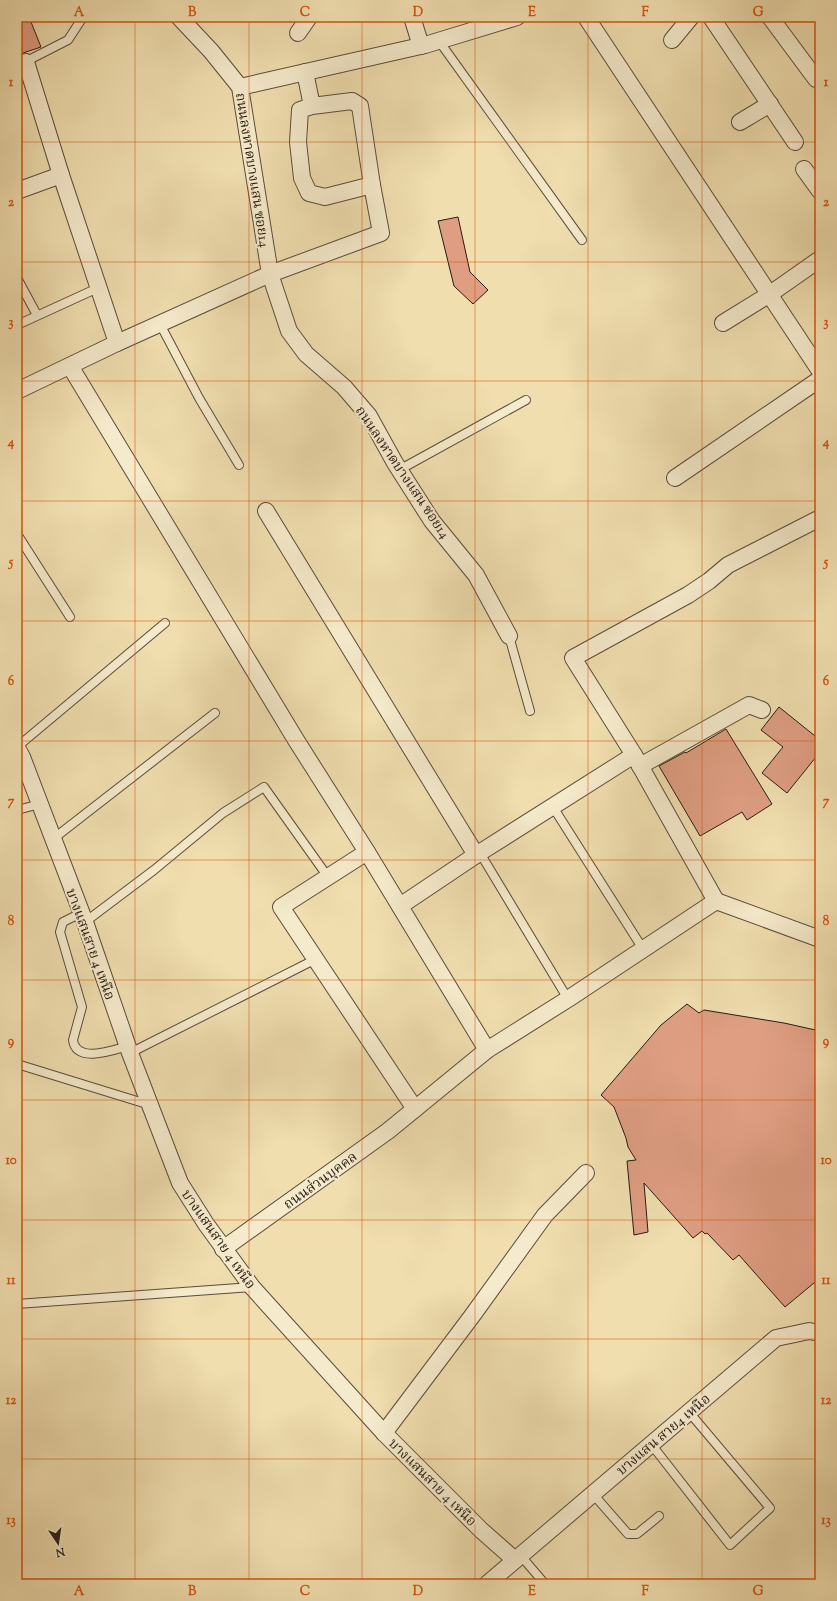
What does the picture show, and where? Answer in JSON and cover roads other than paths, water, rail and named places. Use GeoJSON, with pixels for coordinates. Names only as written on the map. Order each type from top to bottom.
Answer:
{"type":"FeatureCollection","features":[{"type":"Feature","properties":{"kind":"street","name":"ถนนลงหาดบางแสน ซอย14"},"geometry":{"type":"LineString","coordinates":[[179,17],[211,51],[240,87],[270,274],[289,331],[306,354],[344,387],[369,416],[399,470],[432,521],[476,574],[509,636]]}},
{"type":"Feature","properties":{"kind":"street"},"geometry":{"type":"LineString","coordinates":[[298,33],[309,17]]}},
{"type":"Feature","properties":{"kind":"street"},"geometry":{"type":"LineString","coordinates":[[412,17],[421,46]]}},
{"type":"Feature","properties":{"kind":"street"},"geometry":{"type":"LineString","coordinates":[[240,87],[421,46],[517,17]]}},
{"type":"Feature","properties":{"kind":"street"},"geometry":{"type":"LineString","coordinates":[[586,17],[820,371]]}},
{"type":"Feature","properties":{"kind":"street"},"geometry":{"type":"LineString","coordinates":[[672,40],[691,17]]}},
{"type":"Feature","properties":{"kind":"street"},"geometry":{"type":"LineString","coordinates":[[711,17],[795,142]]}},
{"type":"Feature","properties":{"kind":"street"},"geometry":{"type":"LineString","coordinates":[[770,17],[816,79]]}},
{"type":"Feature","properties":{"kind":"street"},"geometry":{"type":"LineString","coordinates":[[21,64],[100,287],[117,343]]}},
{"type":"Feature","properties":{"kind":"street"},"geometry":{"type":"LineString","coordinates":[[305,72],[312,106]]}},
{"type":"Feature","properties":{"kind":"street"},"geometry":{"type":"LineString","coordinates":[[17,391],[117,343],[270,274],[381,233],[360,106],[352,101],[312,106],[300,110],[298,142],[302,178],[309,193],[325,197],[372,185]]}},
{"type":"Feature","properties":{"kind":"street"},"geometry":{"type":"LineString","coordinates":[[740,122],[770,104]]}},
{"type":"Feature","properties":{"kind":"street"},"geometry":{"type":"LineString","coordinates":[[804,169],[820,191]]}},
{"type":"Feature","properties":{"kind":"street"},"geometry":{"type":"LineString","coordinates":[[17,191],[61,175]]}},
{"type":"Feature","properties":{"kind":"street"},"geometry":{"type":"LineString","coordinates":[[723,323],[770,294],[820,259]]}},
{"type":"Feature","properties":{"kind":"street"},"geometry":{"type":"LineString","coordinates":[[70,366],[296,740],[400,906],[486,1050]]}},
{"type":"Feature","properties":{"kind":"street"},"geometry":{"type":"LineString","coordinates":[[675,478],[820,379]]}},
{"type":"Feature","properties":{"kind":"street"},"geometry":{"type":"LineString","coordinates":[[266,511],[478,854]]}},
{"type":"Feature","properties":{"kind":"street"},"geometry":{"type":"LineString","coordinates":[[820,518],[728,565],[709,581],[688,595],[573,658],[637,761],[716,901],[820,939]]}},
{"type":"Feature","properties":{"kind":"street"},"geometry":{"type":"LineString","coordinates":[[400,906],[553,806],[637,761],[749,705],[762,710]]}},
{"type":"Feature","properties":{"kind":"street","name":"บางแสนสาย 4 เหนือ"},"geometry":{"type":"LineString","coordinates":[[17,747],[83,918],[129,1050],[180,1183],[223,1249],[252,1287],[384,1433],[481,1530],[518,1558]]}},
{"type":"Feature","properties":{"kind":"street"},"geometry":{"type":"LineString","coordinates":[[367,852],[281,907],[415,1109]]}},
{"type":"Feature","properties":{"kind":"street","name":"ถนนส่วนบุคคล"},"geometry":{"type":"LineString","coordinates":[[223,1249],[388,1131],[486,1050],[568,999],[716,901]]}},
{"type":"Feature","properties":{"kind":"street"},"geometry":{"type":"LineString","coordinates":[[384,1433],[472,1316],[545,1215],[586,1173]]}},
{"type":"Feature","properties":{"kind":"street","name":"บางแสน สาย4 เหนือ"},"geometry":{"type":"LineString","coordinates":[[487,1584],[776,1338],[809,1331],[820,1333]]}},
{"type":"Feature","properties":{"kind":"lane"},"geometry":{"type":"LineString","coordinates":[[21,64],[68,40],[83,17]]}},
{"type":"Feature","properties":{"kind":"lane"},"geometry":{"type":"LineString","coordinates":[[439,41],[582,240]]}},
{"type":"Feature","properties":{"kind":"lane"},"geometry":{"type":"LineString","coordinates":[[17,278],[37,315]]}},
{"type":"Feature","properties":{"kind":"lane"},"geometry":{"type":"LineString","coordinates":[[17,325],[100,287]]}},
{"type":"Feature","properties":{"kind":"lane"},"geometry":{"type":"LineString","coordinates":[[160,324],[198,398],[239,465]]}},
{"type":"Feature","properties":{"kind":"lane"},"geometry":{"type":"LineString","coordinates":[[399,470],[526,400]]}},
{"type":"Feature","properties":{"kind":"lane"},"geometry":{"type":"LineString","coordinates":[[17,534],[70,617]]}},
{"type":"Feature","properties":{"kind":"lane"},"geometry":{"type":"LineString","coordinates":[[17,747],[165,623]]}},
{"type":"Feature","properties":{"kind":"lane"},"geometry":{"type":"LineString","coordinates":[[509,636],[530,711]]}},
{"type":"Feature","properties":{"kind":"lane"},"geometry":{"type":"LineString","coordinates":[[53,839],[215,713]]}},
{"type":"Feature","properties":{"kind":"lane"},"geometry":{"type":"LineString","coordinates":[[316,959],[129,1050],[94,1054],[84,1052],[74,1044],[73,1040],[82,1007],[60,932],[63,922],[83,918],[154,870],[223,814],[264,786],[328,876]]}},
{"type":"Feature","properties":{"kind":"lane"},"geometry":{"type":"LineString","coordinates":[[17,810],[40,804]]}},
{"type":"Feature","properties":{"kind":"lane"},"geometry":{"type":"LineString","coordinates":[[553,806],[643,949]]}},
{"type":"Feature","properties":{"kind":"lane"},"geometry":{"type":"LineString","coordinates":[[478,854],[568,999]]}},
{"type":"Feature","properties":{"kind":"lane"},"geometry":{"type":"LineString","coordinates":[[17,1064],[150,1105]]}},
{"type":"Feature","properties":{"kind":"lane"},"geometry":{"type":"LineString","coordinates":[[17,1304],[252,1287]]}},
{"type":"Feature","properties":{"kind":"lane"},"geometry":{"type":"LineString","coordinates":[[651,1444],[730,1545],[770,1508],[689,1412]]}},
{"type":"Feature","properties":{"kind":"lane"},"geometry":{"type":"LineString","coordinates":[[593,1494],[628,1534],[637,1534],[659,1516]]}},
{"type":"Feature","properties":{"kind":"lane"},"geometry":{"type":"LineString","coordinates":[[518,1558],[545,1584]]}}]}
